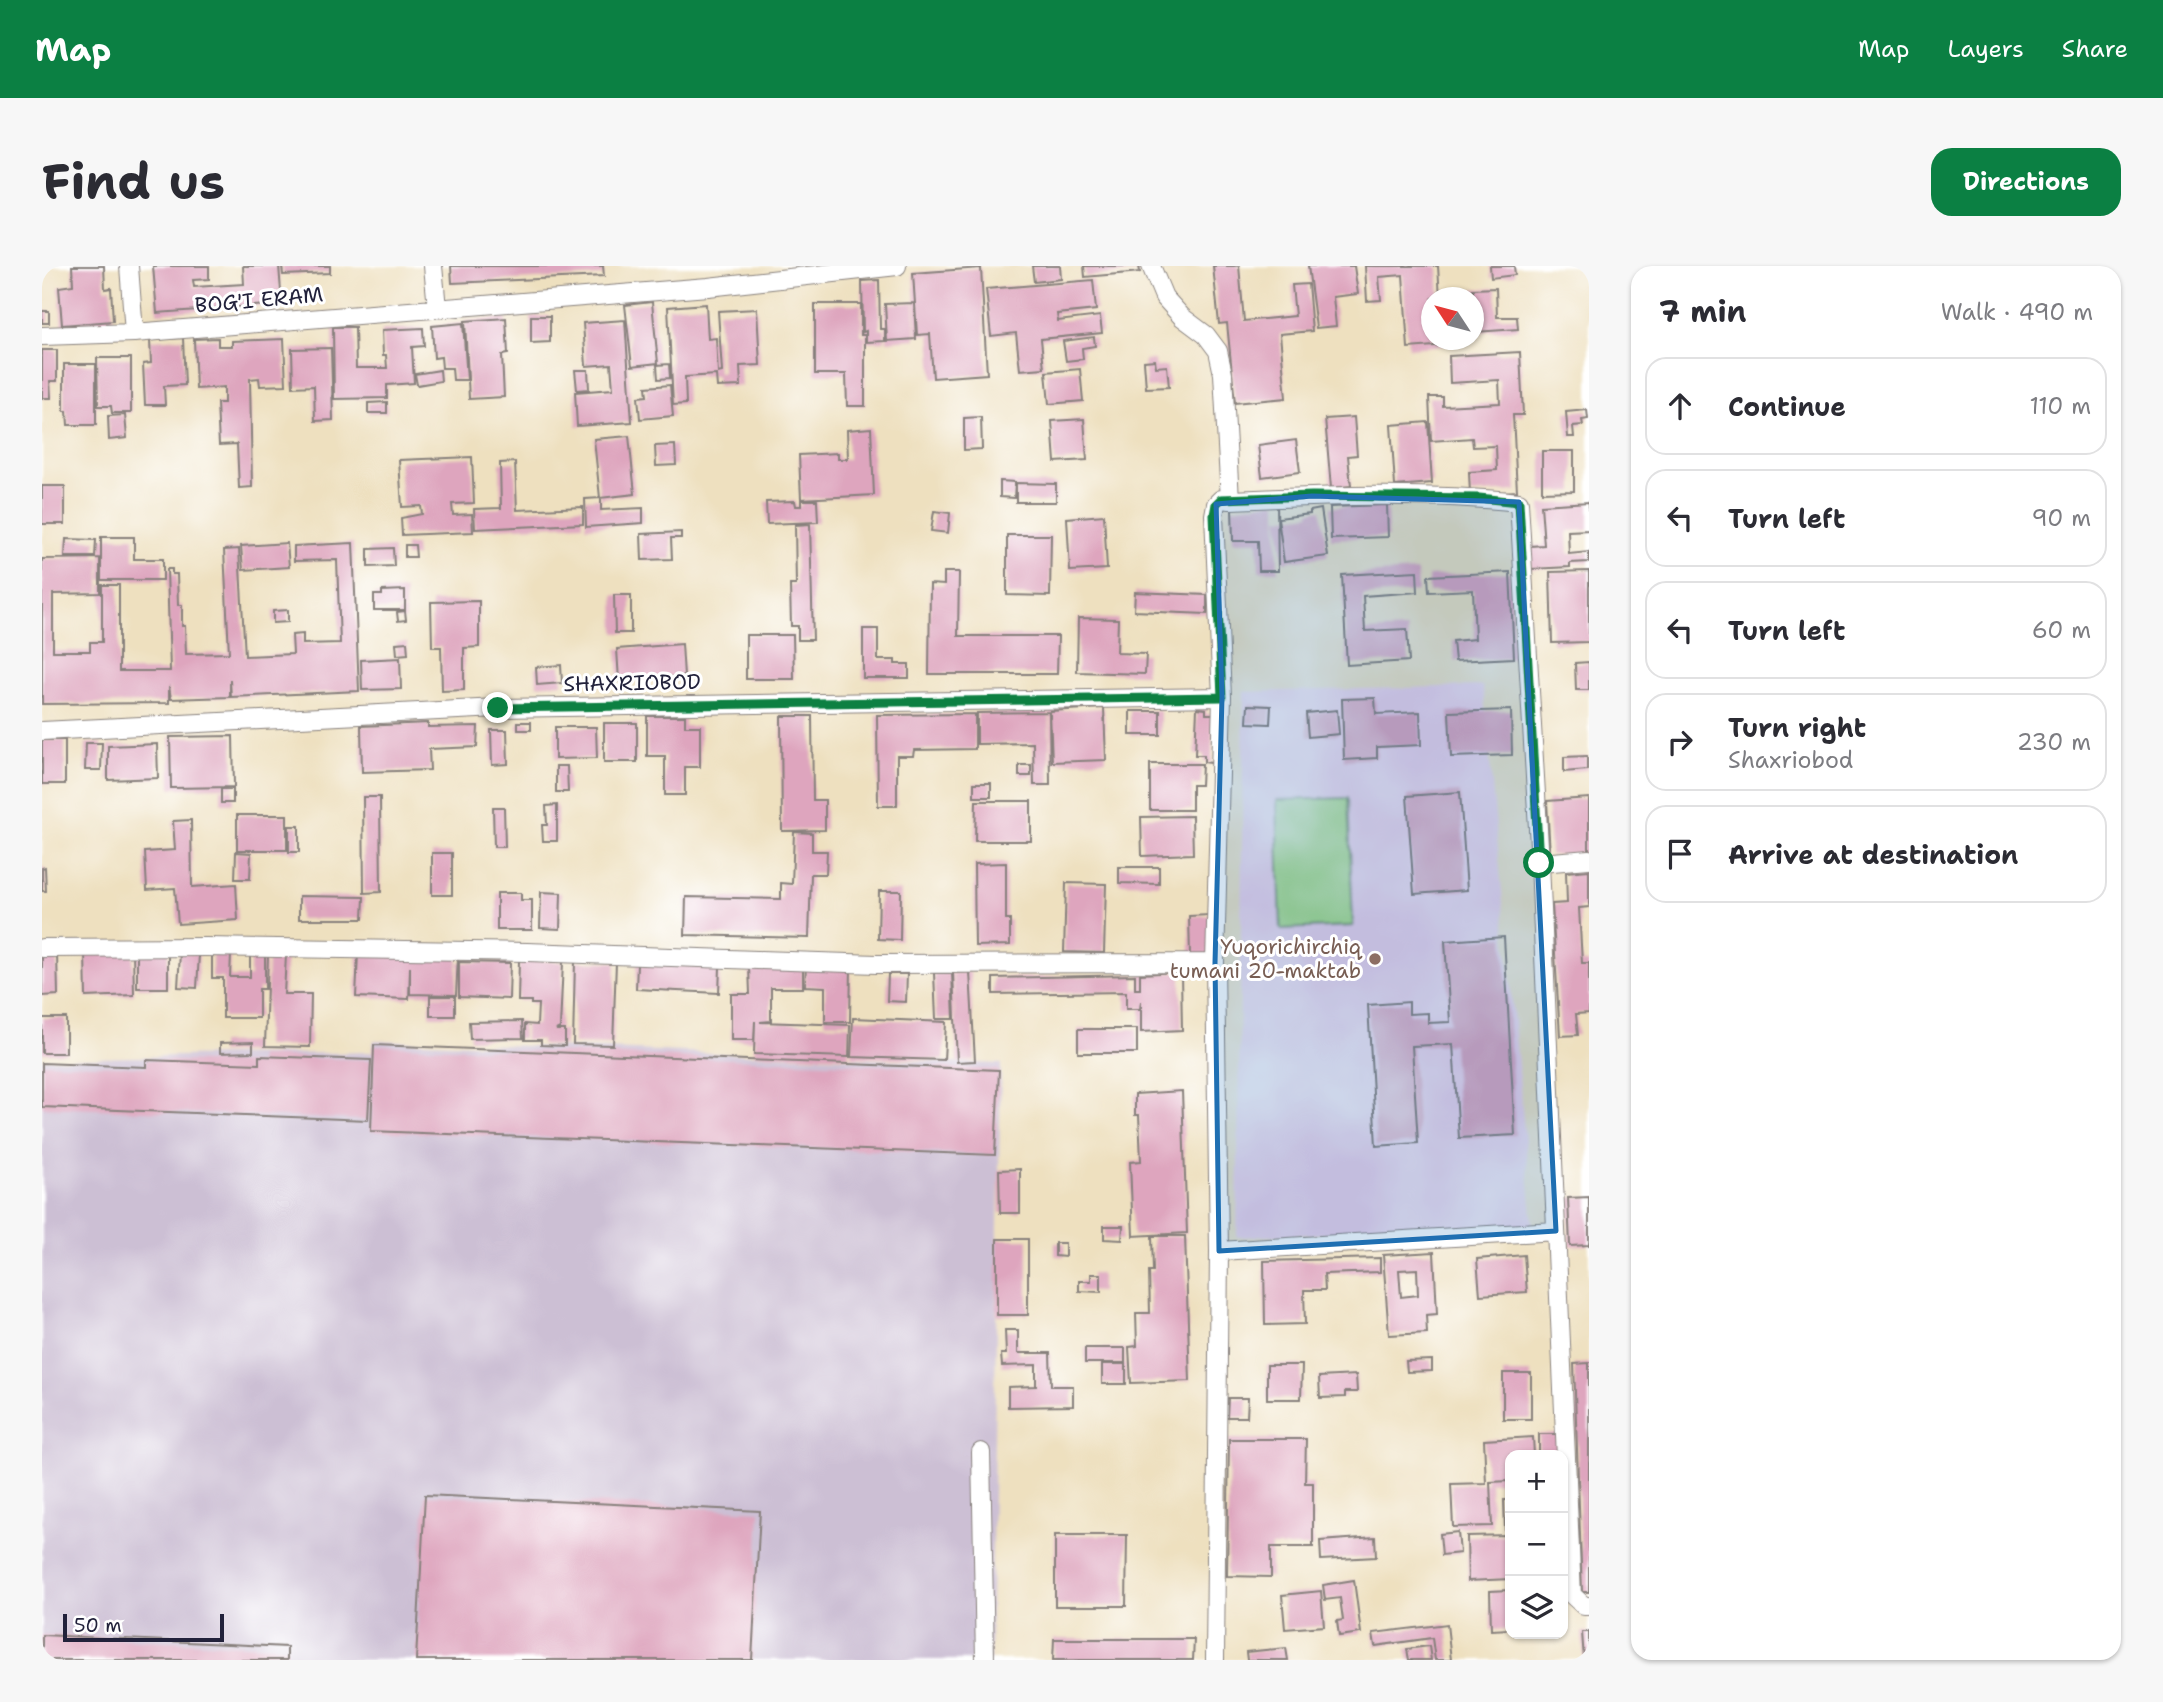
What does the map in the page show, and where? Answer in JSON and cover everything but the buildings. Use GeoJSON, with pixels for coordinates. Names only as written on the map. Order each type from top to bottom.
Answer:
{"type":"FeatureCollection","features":[{"type":"Feature","properties":{"kind":"street"},"geometry":{"type":"LineString","coordinates":[[129,266],[134,333]]}},
{"type":"Feature","properties":{"kind":"street"},"geometry":{"type":"LineString","coordinates":[[433,266],[437,308]]}},
{"type":"Feature","properties":{"kind":"street","name":"BOG'I ERAM"},"geometry":{"type":"LineString","coordinates":[[42,336],[134,333],[708,288],[749,274],[897,266]]}},
{"type":"Feature","properties":{"kind":"street"},"geometry":{"type":"LineString","coordinates":[[1151,266],[1164,297],[1182,317],[1206,335],[1218,351],[1223,374],[1230,500]]}},
{"type":"Feature","properties":{"kind":"street"},"geometry":{"type":"LineString","coordinates":[[1215,1660],[1219,1251],[1215,963],[1222,697],[1214,515],[1216,504],[1221,499],[1312,496],[1479,498],[1519,502],[1539,863],[1572,1595],[1584,1606],[1589,1606]]}},
{"type":"Feature","properties":{"kind":"street","name":"SHAXRIOBOD"},"geometry":{"type":"LineString","coordinates":[[42,731],[498,708],[1222,697]]}},
{"type":"Feature","properties":{"kind":"street"},"geometry":{"type":"LineString","coordinates":[[1539,863],[1589,859]]}},
{"type":"Feature","properties":{"kind":"street"},"geometry":{"type":"LineString","coordinates":[[42,948],[206,947],[527,952],[877,964],[1215,963]]}},
{"type":"Feature","properties":{"kind":"street"},"geometry":{"type":"LineString","coordinates":[[1219,1251],[1556,1231]]}},
{"type":"Feature","properties":{"kind":"street"},"geometry":{"type":"LineString","coordinates":[[981,1452],[985,1660]]}},
{"type":"Feature","properties":{"kind":"highlighted area"},"geometry":{"type":"Polygon","coordinates":[[[1312,496],[1519,502],[1556,1231],[1219,1251],[1215,963],[1222,697],[1216,504],[1312,496]]]}},
{"type":"Feature","properties":{"kind":"shaded area","name":"Yuqorichirchiq tumani 20-maktab"},"geometry":{"type":"Polygon","coordinates":[[[1483,686],[1533,1227],[1237,1237],[1244,692],[1483,686]]]}},
{"type":"Feature","properties":{"kind":"shaded area"},"geometry":{"type":"Polygon","coordinates":[[[374,1040],[1001,1064],[990,1660],[42,1660],[42,1059],[372,1052],[374,1040]]]}},
{"type":"Feature","properties":{"kind":"green space"},"geometry":{"type":"Polygon","coordinates":[[[1348,798],[1353,926],[1281,929],[1277,800],[1348,798]]]}},
{"type":"Feature","properties":{"kind":"place","name":"Yuqorichirchiq tumani 20-maktab"},"geometry":{"type":"Point","coordinates":[1375,959]}},
{"type":"Feature","properties":{"kind":"route"},"geometry":{"type":"LineString","coordinates":[[498,708],[1222,697],[1214,515],[1216,504],[1221,499],[1312,496],[1479,498],[1519,502],[1539,863]]}}]}
